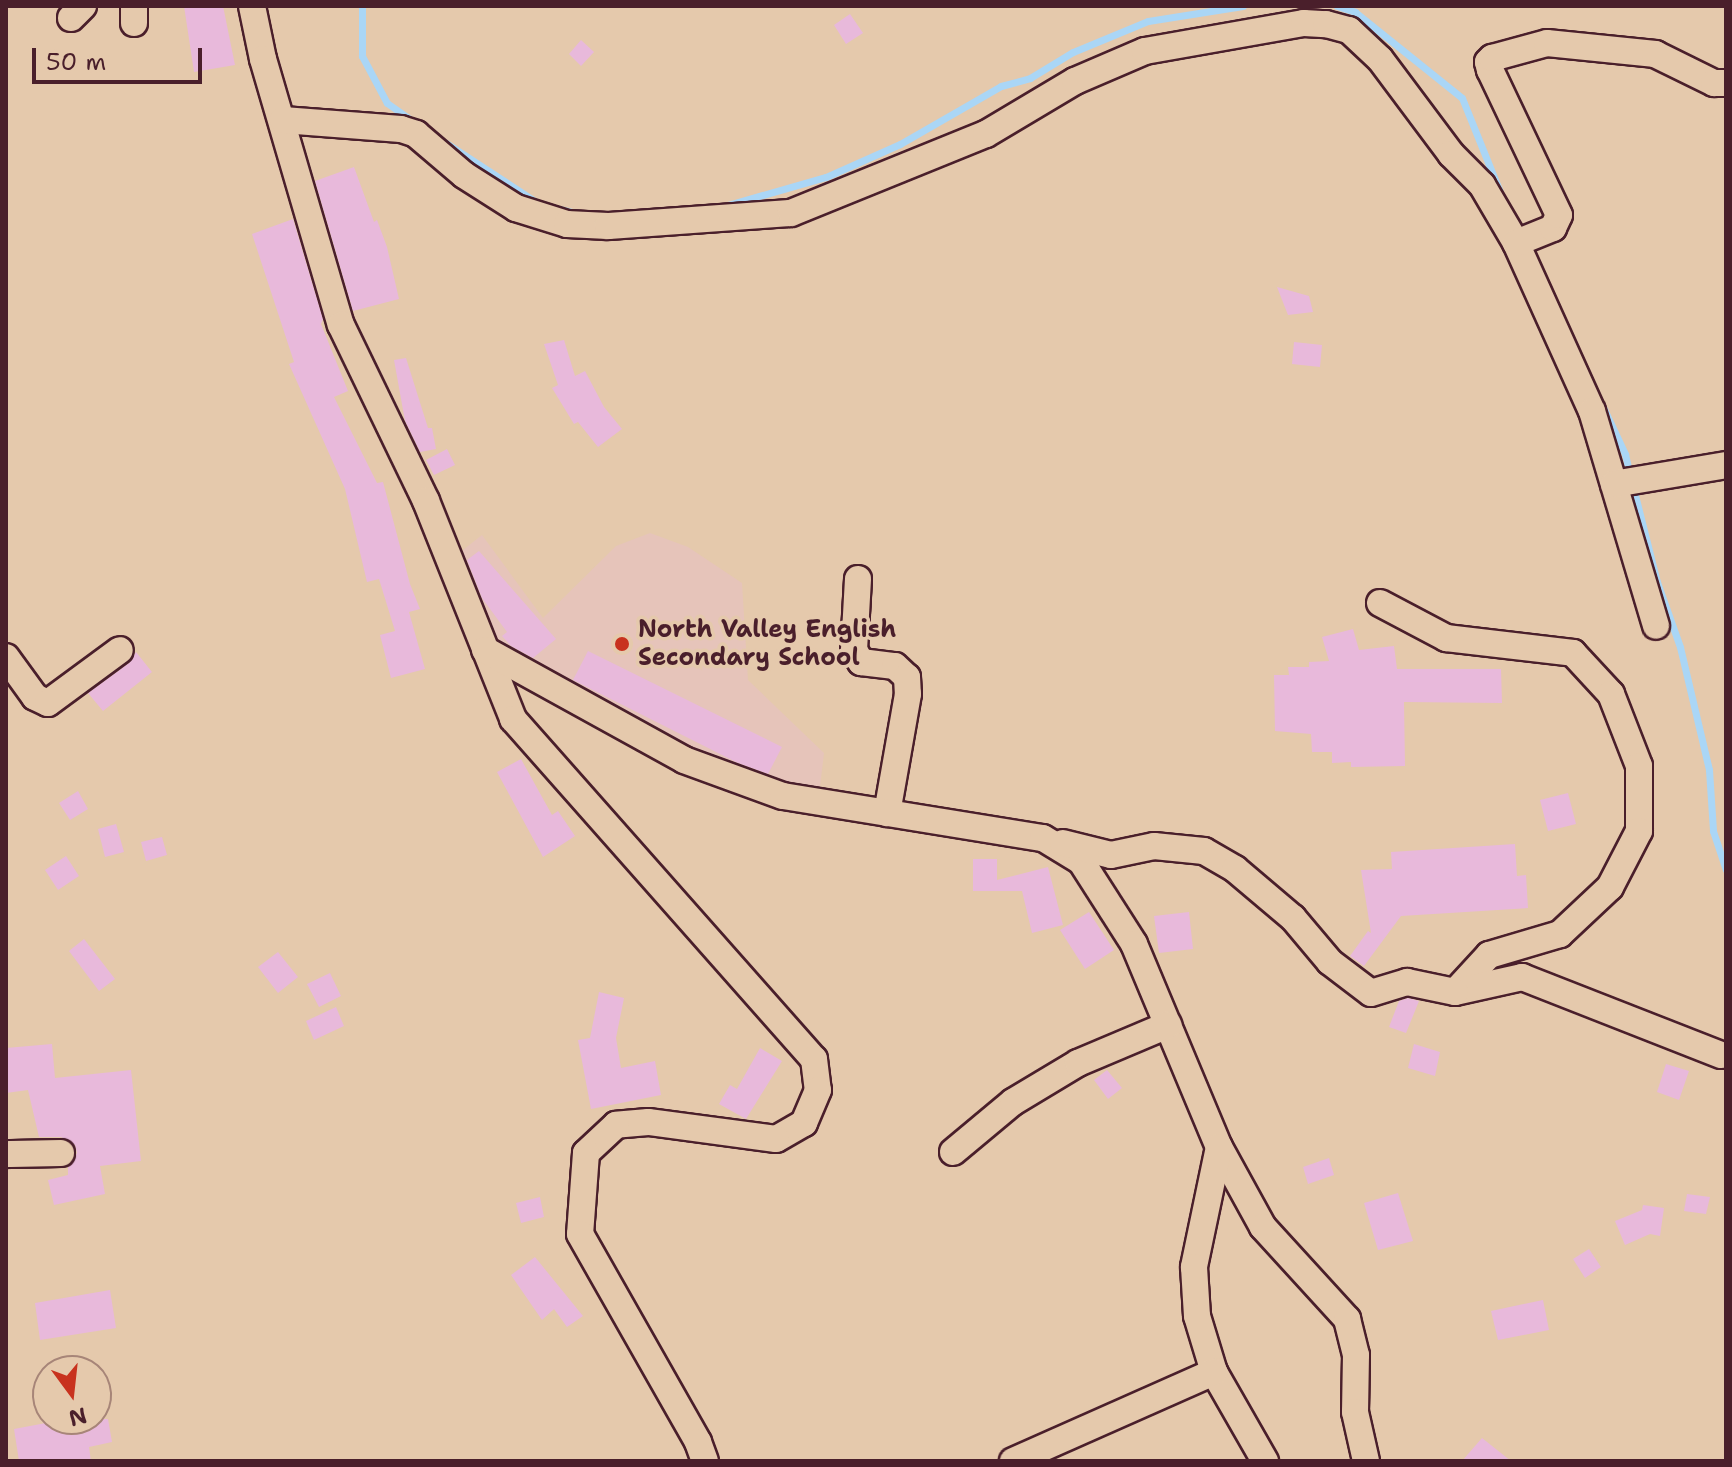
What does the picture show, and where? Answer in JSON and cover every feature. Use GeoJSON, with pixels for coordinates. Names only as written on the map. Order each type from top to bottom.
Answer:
{"type":"FeatureCollection","features":[{"type":"Feature","properties":{"kind":"street"},"geometry":{"type":"LineString","coordinates":[[252,6],[263,59],[341,325],[426,501],[513,719],[814,1059],[818,1090],[804,1123],[776,1139],[648,1122],[616,1125],[586,1153],[580,1234],[698,1442],[705,1461]]}},
{"type":"Feature","properties":{"kind":"street"},"geometry":{"type":"LineString","coordinates":[[283,120],[380,126],[416,134],[464,175],[516,208],[567,224],[643,224],[791,213],[986,134],[1075,81],[1145,51],[1266,27],[1326,24],[1349,30],[1380,59],[1451,154],[1482,185],[1516,243],[1592,411],[1656,626]]}},
{"type":"Feature","properties":{"kind":"street"},"geometry":{"type":"LineString","coordinates":[[1516,243],[1553,228],[1559,215],[1490,70],[1488,62],[1492,58],[1547,43],[1655,54],[1714,83],[1726,83]]}},
{"type":"Feature","properties":{"kind":"street"},"geometry":{"type":"LineString","coordinates":[[1614,484],[1714,466]]}},
{"type":"Feature","properties":{"kind":"street"},"geometry":{"type":"LineString","coordinates":[[858,579],[854,650],[861,662],[895,666],[907,677],[908,694],[887,813]]}},
{"type":"Feature","properties":{"kind":"street"},"geometry":{"type":"LineString","coordinates":[[1380,603],[1446,638],[1573,653],[1611,694],[1639,766],[1639,831],[1610,887],[1560,934],[1489,955],[1455,992]]}},
{"type":"Feature","properties":{"kind":"street"},"geometry":{"type":"LineString","coordinates":[[6,657],[35,697],[48,703],[120,650]]}},
{"type":"Feature","properties":{"kind":"street"},"geometry":{"type":"LineString","coordinates":[[485,650],[684,760],[783,796],[1043,838],[1111,855],[1154,846],[1204,851],[1235,869],[1293,918],[1330,962],[1371,993],[1407,982],[1455,992],[1522,977],[1721,1055]]}},
{"type":"Feature","properties":{"kind":"street"},"geometry":{"type":"LineString","coordinates":[[1043,838],[1081,861],[1134,944],[1219,1147],[1263,1227],[1347,1319],[1356,1355],[1355,1412],[1366,1461]]}},
{"type":"Feature","properties":{"kind":"street"},"geometry":{"type":"LineString","coordinates":[[953,1152],[1013,1102],[1078,1063],[1168,1025]]}},
{"type":"Feature","properties":{"kind":"street"},"geometry":{"type":"LineString","coordinates":[[1219,1147],[1194,1267],[1197,1316],[1214,1372],[1265,1461]]}},
{"type":"Feature","properties":{"kind":"street"},"geometry":{"type":"LineString","coordinates":[[6,1154],[61,1153]]}},
{"type":"Feature","properties":{"kind":"street"},"geometry":{"type":"LineString","coordinates":[[1013,1461],[1214,1372]]}},
{"type":"Feature","properties":{"kind":"shaded area","name":"North Valley English Secondary School"},"geometry":{"type":"Polygon","coordinates":[[[650,533],[688,547],[742,583],[748,680],[824,753],[818,804],[769,794],[517,669],[444,565],[482,535],[543,618],[616,546],[650,533]]]}},
{"type":"Feature","properties":{"kind":"building"},"geometry":{"type":"Polygon","coordinates":[[[184,6],[223,6],[235,65],[194,72],[184,6]]]}},
{"type":"Feature","properties":{"kind":"building"},"geometry":{"type":"Polygon","coordinates":[[[850,14],[863,33],[846,44],[834,25],[850,14]]]}},
{"type":"Feature","properties":{"kind":"building"},"geometry":{"type":"Polygon","coordinates":[[[581,40],[594,52],[581,66],[569,54],[581,40]]]}},
{"type":"Feature","properties":{"kind":"building"},"geometry":{"type":"Polygon","coordinates":[[[354,167],[374,222],[377,220],[387,247],[399,299],[353,311],[315,181],[354,167]]]}},
{"type":"Feature","properties":{"kind":"building"},"geometry":{"type":"Polygon","coordinates":[[[293,219],[323,319],[321,324],[348,391],[334,397],[377,483],[383,482],[410,584],[420,609],[409,612],[425,669],[391,678],[380,635],[395,631],[379,579],[367,582],[345,489],[289,364],[294,362],[252,234],[293,219]]]}},
{"type":"Feature","properties":{"kind":"building"},"geometry":{"type":"Polygon","coordinates":[[[1277,287],[1309,296],[1313,312],[1288,315],[1277,287]]]}},
{"type":"Feature","properties":{"kind":"building"},"geometry":{"type":"Polygon","coordinates":[[[564,340],[575,376],[585,371],[604,407],[622,429],[598,447],[578,422],[574,424],[552,388],[558,385],[544,344],[564,340]]]}},
{"type":"Feature","properties":{"kind":"building"},"geometry":{"type":"Polygon","coordinates":[[[1294,342],[1322,345],[1320,367],[1292,364],[1294,342]]]}},
{"type":"Feature","properties":{"kind":"building"},"geometry":{"type":"Polygon","coordinates":[[[406,358],[428,428],[432,428],[436,449],[420,452],[405,421],[394,360],[406,358]]]}},
{"type":"Feature","properties":{"kind":"building"},"geometry":{"type":"Polygon","coordinates":[[[447,449],[455,465],[434,475],[426,460],[447,449]]]}},
{"type":"Feature","properties":{"kind":"building"},"geometry":{"type":"Polygon","coordinates":[[[479,551],[556,639],[533,658],[511,646],[502,636],[507,632],[482,598],[467,560],[479,551]]]}},
{"type":"Feature","properties":{"kind":"building"},"geometry":{"type":"Polygon","coordinates":[[[1353,629],[1359,650],[1394,646],[1397,669],[1501,669],[1502,703],[1404,702],[1405,766],[1351,767],[1351,762],[1332,763],[1332,752],[1312,752],[1311,734],[1275,731],[1274,675],[1289,675],[1288,667],[1309,667],[1309,662],[1329,661],[1322,637],[1353,629]]]}},
{"type":"Feature","properties":{"kind":"building"},"geometry":{"type":"Polygon","coordinates":[[[588,651],[782,747],[768,774],[738,763],[573,680],[588,651]]]}},
{"type":"Feature","properties":{"kind":"building"},"geometry":{"type":"Polygon","coordinates":[[[136,652],[152,672],[103,711],[88,693],[129,663],[136,652]]]}},
{"type":"Feature","properties":{"kind":"building"},"geometry":{"type":"Polygon","coordinates":[[[521,759],[552,815],[558,811],[575,836],[543,857],[497,772],[521,759]]]}},
{"type":"Feature","properties":{"kind":"building"},"geometry":{"type":"Polygon","coordinates":[[[78,791],[88,809],[70,820],[59,803],[78,791]]]}},
{"type":"Feature","properties":{"kind":"building"},"geometry":{"type":"Polygon","coordinates":[[[1568,793],[1576,824],[1548,831],[1540,800],[1568,793]]]}},
{"type":"Feature","properties":{"kind":"building"},"geometry":{"type":"Polygon","coordinates":[[[116,824],[124,852],[105,857],[98,829],[116,824]]]}},
{"type":"Feature","properties":{"kind":"building"},"geometry":{"type":"Polygon","coordinates":[[[162,837],[167,855],[146,861],[141,842],[162,837]]]}},
{"type":"Feature","properties":{"kind":"building"},"geometry":{"type":"Polygon","coordinates":[[[1515,844],[1517,876],[1526,875],[1528,908],[1401,916],[1364,966],[1350,956],[1368,931],[1371,933],[1361,870],[1392,869],[1391,852],[1515,844]]]}},
{"type":"Feature","properties":{"kind":"building"},"geometry":{"type":"Polygon","coordinates":[[[66,856],[79,876],[58,890],[45,870],[66,856]]]}},
{"type":"Feature","properties":{"kind":"building"},"geometry":{"type":"Polygon","coordinates":[[[973,859],[997,859],[997,880],[1048,867],[1063,925],[1032,933],[1022,891],[973,891],[973,859]]]}},
{"type":"Feature","properties":{"kind":"building"},"geometry":{"type":"Polygon","coordinates":[[[1089,912],[1114,950],[1085,969],[1060,930],[1089,912]]]}},
{"type":"Feature","properties":{"kind":"building"},"geometry":{"type":"Polygon","coordinates":[[[1189,912],[1193,949],[1159,953],[1154,916],[1189,912]]]}},
{"type":"Feature","properties":{"kind":"building"},"geometry":{"type":"Polygon","coordinates":[[[84,939],[115,979],[99,991],[69,951],[84,939]]]}},
{"type":"Feature","properties":{"kind":"building"},"geometry":{"type":"Polygon","coordinates":[[[278,952],[298,977],[278,993],[258,967],[278,952]]]}},
{"type":"Feature","properties":{"kind":"building"},"geometry":{"type":"Polygon","coordinates":[[[330,973],[341,996],[319,1007],[307,984],[330,973]]]}},
{"type":"Feature","properties":{"kind":"building"},"geometry":{"type":"Polygon","coordinates":[[[599,992],[624,998],[616,1038],[621,1068],[655,1061],[661,1095],[591,1109],[578,1040],[590,1038],[599,992]]]}},
{"type":"Feature","properties":{"kind":"building"},"geometry":{"type":"Polygon","coordinates":[[[1408,998],[1419,1001],[1406,1033],[1389,1027],[1399,1001],[1408,998]]]}},
{"type":"Feature","properties":{"kind":"building"},"geometry":{"type":"Polygon","coordinates":[[[336,1007],[344,1026],[314,1040],[306,1021],[336,1007]]]}},
{"type":"Feature","properties":{"kind":"building"},"geometry":{"type":"Polygon","coordinates":[[[52,1044],[55,1078],[131,1070],[141,1161],[100,1166],[105,1194],[54,1205],[48,1180],[68,1175],[68,1167],[77,1153],[75,1145],[61,1137],[39,1137],[28,1090],[6,1093],[6,1048],[52,1044]]]}},
{"type":"Feature","properties":{"kind":"building"},"geometry":{"type":"Polygon","coordinates":[[[1414,1044],[1440,1052],[1435,1076],[1408,1068],[1414,1044]]]}},
{"type":"Feature","properties":{"kind":"building"},"geometry":{"type":"Polygon","coordinates":[[[760,1048],[782,1061],[746,1119],[719,1104],[730,1085],[737,1089],[760,1048]]]}},
{"type":"Feature","properties":{"kind":"building"},"geometry":{"type":"Polygon","coordinates":[[[1666,1064],[1689,1071],[1679,1100],[1657,1092],[1666,1064]]]}},
{"type":"Feature","properties":{"kind":"building"},"geometry":{"type":"Polygon","coordinates":[[[1107,1070],[1122,1088],[1108,1099],[1094,1080],[1107,1070]]]}},
{"type":"Feature","properties":{"kind":"building"},"geometry":{"type":"Polygon","coordinates":[[[1329,1158],[1334,1175],[1308,1184],[1303,1167],[1329,1158]]]}},
{"type":"Feature","properties":{"kind":"building"},"geometry":{"type":"Polygon","coordinates":[[[1398,1193],[1413,1241],[1378,1250],[1364,1203],[1398,1193]]]}},
{"type":"Feature","properties":{"kind":"building"},"geometry":{"type":"Polygon","coordinates":[[[1687,1194],[1710,1197],[1706,1214],[1684,1211],[1687,1194]]]}},
{"type":"Feature","properties":{"kind":"building"},"geometry":{"type":"Polygon","coordinates":[[[540,1197],[544,1217],[521,1223],[516,1203],[540,1197]]]}},
{"type":"Feature","properties":{"kind":"building"},"geometry":{"type":"Polygon","coordinates":[[[1643,1205],[1664,1208],[1660,1236],[1650,1234],[1625,1245],[1615,1221],[1642,1210],[1643,1205]]]}},
{"type":"Feature","properties":{"kind":"building"},"geometry":{"type":"Polygon","coordinates":[[[1589,1249],[1601,1267],[1585,1278],[1573,1259],[1589,1249]]]}},
{"type":"Feature","properties":{"kind":"building"},"geometry":{"type":"Polygon","coordinates":[[[535,1257],[583,1316],[567,1327],[554,1309],[542,1320],[511,1275],[535,1257]]]}},
{"type":"Feature","properties":{"kind":"building"},"geometry":{"type":"Polygon","coordinates":[[[110,1290],[116,1328],[40,1340],[35,1303],[110,1290]]]}},
{"type":"Feature","properties":{"kind":"building"},"geometry":{"type":"Polygon","coordinates":[[[1543,1300],[1549,1330],[1498,1340],[1491,1311],[1543,1300]]]}},
{"type":"Feature","properties":{"kind":"building"},"geometry":{"type":"Polygon","coordinates":[[[32,1426],[32,1435],[111,1435],[112,1442],[89,1447],[91,1461],[19,1461],[14,1429],[32,1426]]]}},
{"type":"Feature","properties":{"kind":"building"},"geometry":{"type":"Polygon","coordinates":[[[1482,1438],[1511,1461],[1462,1461],[1482,1438]]]}},
{"type":"Feature","properties":{"kind":"waterway"},"geometry":{"type":"LineString","coordinates":[[362,6],[362,56],[387,103],[416,123]]}},
{"type":"Feature","properties":{"kind":"waterway"},"geometry":{"type":"LineString","coordinates":[[724,206],[826,177],[900,144],[1001,86],[1030,78],[1073,52],[1148,21],[1243,6]]}},
{"type":"Feature","properties":{"kind":"waterway"},"geometry":{"type":"LineString","coordinates":[[1337,6],[1355,12],[1462,98],[1500,192]]}},
{"type":"Feature","properties":{"kind":"waterway"},"geometry":{"type":"LineString","coordinates":[[446,143],[536,202]]}},
{"type":"Feature","properties":{"kind":"waterway"},"geometry":{"type":"LineString","coordinates":[[555,208],[582,214]]}},
{"type":"Feature","properties":{"kind":"waterway"},"geometry":{"type":"LineString","coordinates":[[1604,409],[1625,454],[1630,475]]}},
{"type":"Feature","properties":{"kind":"waterway"},"geometry":{"type":"LineString","coordinates":[[1633,487],[1657,582],[1680,647],[1709,770],[1713,831],[1726,870]]}},
{"type":"Feature","properties":{"kind":"place","name":"North Valley English Secondary School"},"geometry":{"type":"Point","coordinates":[622,644]}}]}
